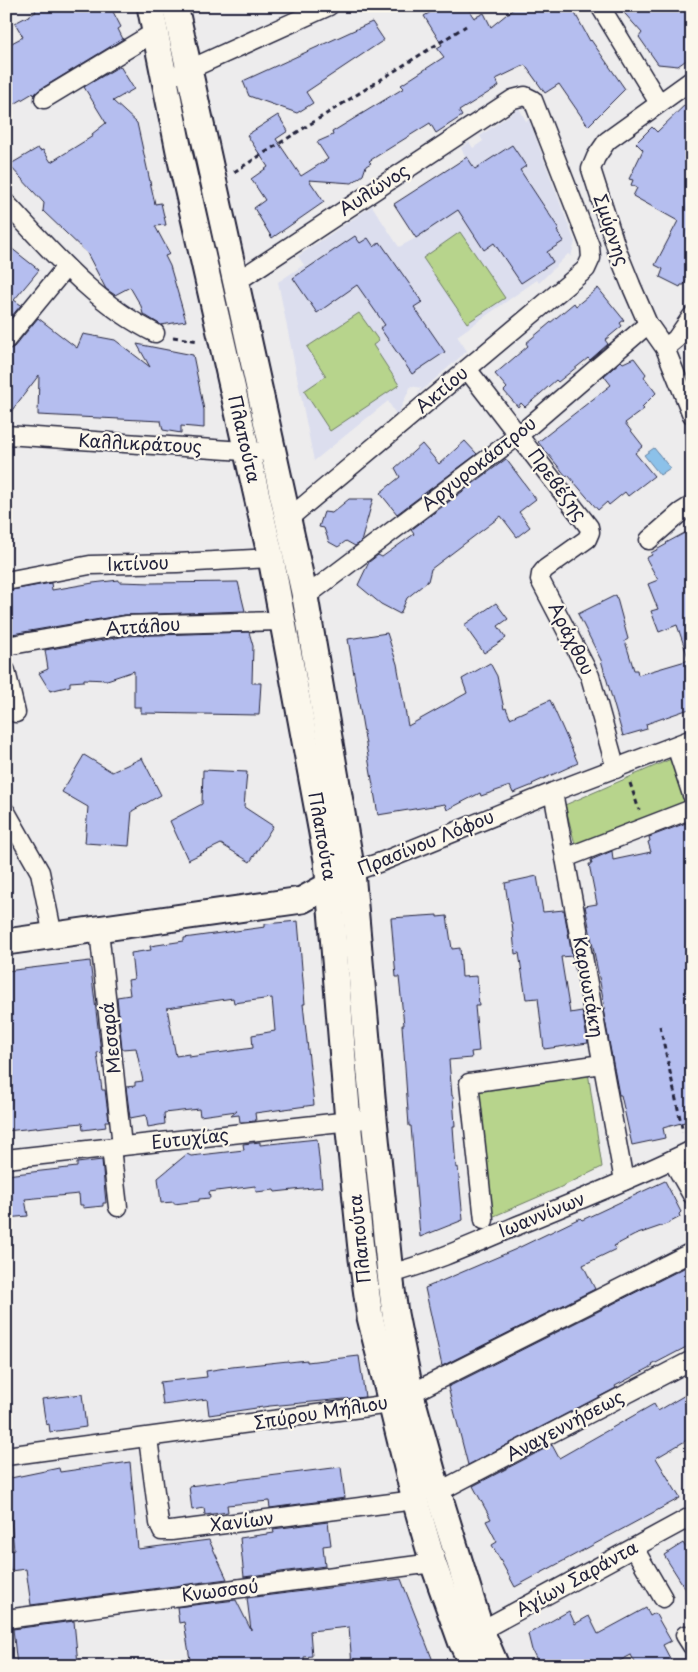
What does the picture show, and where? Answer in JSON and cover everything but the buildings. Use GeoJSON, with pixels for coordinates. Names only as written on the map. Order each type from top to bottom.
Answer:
{"type":"FeatureCollection","features":[{"type":"Feature","properties":{"kind":"main road","name":"Πλαπούτα"},"geometry":{"type":"LineString","coordinates":[[150,6],[221,340],[271,558],[330,884],[348,1121],[370,1317],[401,1400],[426,1496],[471,1636],[473,1666]]}},
{"type":"Feature","properties":{"kind":"main road","name":"Πλαπούτα"},"geometry":{"type":"LineString","coordinates":[[175,6],[305,597],[352,872],[374,1119],[395,1314],[401,1400]]}},
{"type":"Feature","properties":{"kind":"main road"},"geometry":{"type":"LineString","coordinates":[[198,230],[223,226]]}},
{"type":"Feature","properties":{"kind":"main road","name":"Πρασίνου Λόφου"},"geometry":{"type":"LineString","coordinates":[[6,942],[302,900],[352,872]]}},
{"type":"Feature","properties":{"kind":"main road","name":"Πλαπούτα"},"geometry":{"type":"LineString","coordinates":[[426,1496],[433,1563],[471,1636],[496,1666]]}},
{"type":"Feature","properties":{"kind":"street"},"geometry":{"type":"LineString","coordinates":[[165,80],[329,6]]}},
{"type":"Feature","properties":{"kind":"street"},"geometry":{"type":"LineString","coordinates":[[600,6],[659,103]]}},
{"type":"Feature","properties":{"kind":"street"},"geometry":{"type":"LineString","coordinates":[[44,99],[155,32]]}},
{"type":"Feature","properties":{"kind":"street"},"geometry":{"type":"LineString","coordinates":[[566,184],[590,170],[596,157],[608,141],[692,80]]}},
{"type":"Feature","properties":{"kind":"street","name":"Αυλώνος"},"geometry":{"type":"LineString","coordinates":[[236,282],[513,99],[525,96],[534,100],[566,184]]}},
{"type":"Feature","properties":{"kind":"street","name":"Σμύρνης"},"geometry":{"type":"LineString","coordinates":[[590,170],[618,254],[648,324],[665,348],[692,415]]}},
{"type":"Feature","properties":{"kind":"street","name":"Ακτίου"},"geometry":{"type":"LineString","coordinates":[[288,518],[586,270],[591,258],[590,246],[566,184]]}},
{"type":"Feature","properties":{"kind":"street"},"geometry":{"type":"LineString","coordinates":[[6,204],[66,267],[110,306],[133,322],[155,333]]}},
{"type":"Feature","properties":{"kind":"street"},"geometry":{"type":"LineString","coordinates":[[6,340],[66,267]]}},
{"type":"Feature","properties":{"kind":"street"},"geometry":{"type":"LineString","coordinates":[[665,348],[676,339],[692,316]]}},
{"type":"Feature","properties":{"kind":"street","name":"Αργυροκάστρου"},"geometry":{"type":"LineString","coordinates":[[305,597],[519,435],[648,324]]}},
{"type":"Feature","properties":{"kind":"street","name":"Πρεβέζης"},"geometry":{"type":"LineString","coordinates":[[467,369],[589,527],[590,532]]}},
{"type":"Feature","properties":{"kind":"street","name":"Καλλικράτους"},"geometry":{"type":"LineString","coordinates":[[6,435],[274,454]]}},
{"type":"Feature","properties":{"kind":"street"},"geometry":{"type":"LineString","coordinates":[[649,540],[681,512],[692,505]]}},
{"type":"Feature","properties":{"kind":"street","name":"Αράχθου"},"geometry":{"type":"LineString","coordinates":[[590,532],[587,539],[545,569],[541,574],[540,580],[590,676],[620,767]]}},
{"type":"Feature","properties":{"kind":"street","name":"Ικτίνου"},"geometry":{"type":"LineString","coordinates":[[6,581],[90,565],[271,558]]}},
{"type":"Feature","properties":{"kind":"street","name":"Αττάλου"},"geometry":{"type":"LineString","coordinates":[[6,646],[126,625],[282,621]]}},
{"type":"Feature","properties":{"kind":"street"},"geometry":{"type":"LineString","coordinates":[[6,671],[16,713]]}},
{"type":"Feature","properties":{"kind":"street"},"geometry":{"type":"LineString","coordinates":[[684,742],[692,795]]}},
{"type":"Feature","properties":{"kind":"street","name":"Πρασίνου Λόφου"},"geometry":{"type":"LineString","coordinates":[[352,872],[382,862],[553,792],[684,742]]}},
{"type":"Feature","properties":{"kind":"street","name":"Καρυωτάκη"},"geometry":{"type":"LineString","coordinates":[[553,792],[624,1181]]}},
{"type":"Feature","properties":{"kind":"street"},"geometry":{"type":"LineString","coordinates":[[565,858],[692,809]]}},
{"type":"Feature","properties":{"kind":"street"},"geometry":{"type":"LineString","coordinates":[[6,812],[40,872],[52,936]]}},
{"type":"Feature","properties":{"kind":"street","name":"Μεσαρά"},"geometry":{"type":"LineString","coordinates":[[99,930],[117,1147],[118,1207]]}},
{"type":"Feature","properties":{"kind":"street"},"geometry":{"type":"LineString","coordinates":[[484,1220],[469,1083],[602,1064]]}},
{"type":"Feature","properties":{"kind":"street","name":"Ευτυχίας"},"geometry":{"type":"LineString","coordinates":[[6,1160],[374,1119]]}},
{"type":"Feature","properties":{"kind":"street"},"geometry":{"type":"LineString","coordinates":[[684,1154],[692,1195]]}},
{"type":"Feature","properties":{"kind":"street","name":"Ιωαννίνων"},"geometry":{"type":"LineString","coordinates":[[390,1274],[415,1268],[684,1154]]}},
{"type":"Feature","properties":{"kind":"street","name":"Σπύρου Μήλιου"},"geometry":{"type":"LineString","coordinates":[[6,1456],[148,1438],[401,1400],[692,1252]]}},
{"type":"Feature","properties":{"kind":"street","name":"Αναγεννήσεως"},"geometry":{"type":"LineString","coordinates":[[426,1496],[692,1360]]}},
{"type":"Feature","properties":{"kind":"street","name":"Χανίων"},"geometry":{"type":"LineString","coordinates":[[148,1438],[159,1523],[162,1531],[426,1496]]}},
{"type":"Feature","properties":{"kind":"street","name":"Αγίων Σαράντα"},"geometry":{"type":"LineString","coordinates":[[471,1636],[692,1516]]}},
{"type":"Feature","properties":{"kind":"street"},"geometry":{"type":"LineString","coordinates":[[634,1548],[663,1598]]}},
{"type":"Feature","properties":{"kind":"street","name":"Κνωσσού"},"geometry":{"type":"LineString","coordinates":[[6,1619],[433,1563]]}},
{"type":"Feature","properties":{"kind":"path"},"geometry":{"type":"LineString","coordinates":[[214,184],[466,26]]}},
{"type":"Feature","properties":{"kind":"path"},"geometry":{"type":"LineString","coordinates":[[155,333],[200,341],[221,340]]}},
{"type":"Feature","properties":{"kind":"path"},"geometry":{"type":"LineString","coordinates":[[620,767],[644,827]]}},
{"type":"Feature","properties":{"kind":"path"},"geometry":{"type":"LineString","coordinates":[[660,1026],[684,1154]]}},
{"type":"Feature","properties":{"kind":"shaded area"},"geometry":{"type":"Polygon","coordinates":[[[519,108],[526,121],[529,120],[575,242],[571,256],[568,254],[539,283],[537,280],[457,336],[467,351],[418,394],[421,388],[411,386],[397,416],[388,401],[314,461],[278,282],[304,265],[298,256],[372,206],[399,247],[416,238],[466,158],[461,148],[469,142],[473,148],[483,141],[480,136],[519,108]]]}},
{"type":"Feature","properties":{"kind":"green space"},"geometry":{"type":"Polygon","coordinates":[[[460,232],[505,298],[467,323],[423,258],[460,232]]]}},
{"type":"Feature","properties":{"kind":"green space"},"geometry":{"type":"Polygon","coordinates":[[[359,313],[379,341],[373,345],[399,385],[330,431],[304,391],[326,376],[307,347],[359,313]]]}},
{"type":"Feature","properties":{"kind":"green space"},"geometry":{"type":"Polygon","coordinates":[[[671,759],[686,803],[576,848],[565,805],[671,759]]]}},
{"type":"Feature","properties":{"kind":"green space"},"geometry":{"type":"Polygon","coordinates":[[[588,1072],[602,1167],[492,1217],[476,1088],[588,1072]]]}},
{"type":"Feature","properties":{"kind":"water"},"geometry":{"type":"Polygon","coordinates":[[[654,448],[670,468],[660,475],[644,455],[654,448]]]}}]}
